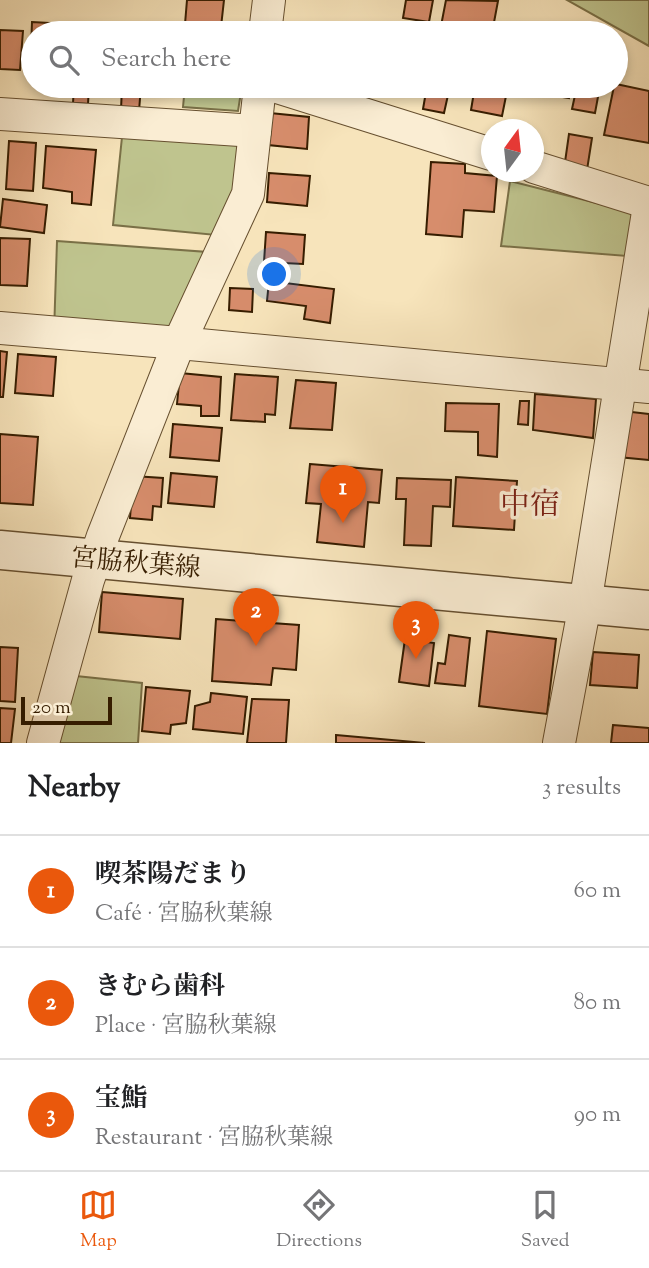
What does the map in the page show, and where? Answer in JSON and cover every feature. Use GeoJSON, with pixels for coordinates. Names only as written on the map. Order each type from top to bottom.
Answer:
{"type":"FeatureCollection","features":[{"type":"Feature","properties":{"kind":"street"},"geometry":{"type":"LineString","coordinates":[[266,21],[269,0]]}},
{"type":"Feature","properties":{"kind":"street"},"geometry":{"type":"LineString","coordinates":[[43,743],[95,558],[179,343],[248,194],[259,98]]}},
{"type":"Feature","properties":{"kind":"street"},"geometry":{"type":"LineString","coordinates":[[313,98],[481,150]]}},
{"type":"Feature","properties":{"kind":"street"},"geometry":{"type":"LineString","coordinates":[[0,114],[255,131]]}},
{"type":"Feature","properties":{"kind":"street"},"geometry":{"type":"LineString","coordinates":[[544,170],[649,204],[635,386],[585,604],[559,743]]}},
{"type":"Feature","properties":{"kind":"street"},"geometry":{"type":"LineString","coordinates":[[0,328],[635,386]]}},
{"type":"Feature","properties":{"kind":"street","name":"宮脇秋葉線"},"geometry":{"type":"LineString","coordinates":[[0,550],[649,610]]}},
{"type":"Feature","properties":{"kind":"green space"},"geometry":{"type":"Polygon","coordinates":[[[567,0],[649,0],[649,46],[628,34],[628,21],[604,21],[567,0]]]}},
{"type":"Feature","properties":{"kind":"green space"},"geometry":{"type":"Polygon","coordinates":[[[184,98],[240,98],[238,111],[183,107],[184,98]]]}},
{"type":"Feature","properties":{"kind":"green space"},"geometry":{"type":"Polygon","coordinates":[[[122,137],[238,145],[235,196],[216,235],[113,225],[122,137]]]}},
{"type":"Feature","properties":{"kind":"green space"},"geometry":{"type":"Polygon","coordinates":[[[510,182],[636,213],[627,256],[501,246],[510,182]]]}},
{"type":"Feature","properties":{"kind":"green space"},"geometry":{"type":"Polygon","coordinates":[[[57,241],[221,253],[179,343],[54,333],[57,241]]]}},
{"type":"Feature","properties":{"kind":"green space"},"geometry":{"type":"Polygon","coordinates":[[[76,676],[142,683],[138,743],[56,743],[76,676]]]}},
{"type":"Feature","properties":{"kind":"building"},"geometry":{"type":"Polygon","coordinates":[[[187,0],[224,0],[222,21],[185,21],[187,0]]]}},
{"type":"Feature","properties":{"kind":"building"},"geometry":{"type":"Polygon","coordinates":[[[406,0],[433,0],[429,21],[403,18],[406,0]]]}},
{"type":"Feature","properties":{"kind":"building"},"geometry":{"type":"Polygon","coordinates":[[[446,0],[498,1],[494,21],[442,21],[446,0]]]}},
{"type":"Feature","properties":{"kind":"building"},"geometry":{"type":"Polygon","coordinates":[[[0,30],[21,31],[20,70],[0,69],[0,30]]]}},
{"type":"Feature","properties":{"kind":"building"},"geometry":{"type":"Polygon","coordinates":[[[628,87],[649,91],[649,143],[604,135],[612,98],[628,98],[628,87]]]}},
{"type":"Feature","properties":{"kind":"building"},"geometry":{"type":"Polygon","coordinates":[[[73,98],[88,98],[88,104],[73,103],[73,98]]]}},
{"type":"Feature","properties":{"kind":"building"},"geometry":{"type":"Polygon","coordinates":[[[122,98],[140,98],[139,111],[121,110],[122,98]]]}},
{"type":"Feature","properties":{"kind":"building"},"geometry":{"type":"Polygon","coordinates":[[[425,98],[447,98],[444,113],[423,109],[425,98]]]}},
{"type":"Feature","properties":{"kind":"building"},"geometry":{"type":"Polygon","coordinates":[[[473,98],[506,98],[502,116],[471,110],[473,98]]]}},
{"type":"Feature","properties":{"kind":"building"},"geometry":{"type":"Polygon","coordinates":[[[574,98],[598,98],[595,113],[572,109],[574,98]]]}},
{"type":"Feature","properties":{"kind":"building"},"geometry":{"type":"Polygon","coordinates":[[[270,113],[309,117],[307,149],[268,145],[270,113]]]}},
{"type":"Feature","properties":{"kind":"building"},"geometry":{"type":"Polygon","coordinates":[[[569,134],[592,138],[587,170],[565,162],[569,134]]]}},
{"type":"Feature","properties":{"kind":"building"},"geometry":{"type":"Polygon","coordinates":[[[9,141],[36,143],[33,191],[6,189],[9,141]]]}},
{"type":"Feature","properties":{"kind":"building"},"geometry":{"type":"Polygon","coordinates":[[[46,146],[96,150],[91,205],[72,203],[72,192],[43,188],[46,146]]]}},
{"type":"Feature","properties":{"kind":"building"},"geometry":{"type":"Polygon","coordinates":[[[431,162],[465,164],[465,173],[481,174],[481,182],[496,182],[494,212],[464,210],[462,237],[426,234],[431,162]]]}},
{"type":"Feature","properties":{"kind":"building"},"geometry":{"type":"Polygon","coordinates":[[[269,173],[310,176],[307,206],[267,202],[269,173]]]}},
{"type":"Feature","properties":{"kind":"building"},"geometry":{"type":"Polygon","coordinates":[[[3,199],[47,205],[44,233],[0,227],[3,199]]]}},
{"type":"Feature","properties":{"kind":"building"},"geometry":{"type":"Polygon","coordinates":[[[266,232],[305,235],[303,264],[264,262],[266,232]]]}},
{"type":"Feature","properties":{"kind":"building"},"geometry":{"type":"Polygon","coordinates":[[[0,238],[30,239],[27,286],[0,285],[0,238]]]}},
{"type":"Feature","properties":{"kind":"building"},"geometry":{"type":"Polygon","coordinates":[[[269,281],[334,289],[330,323],[304,319],[306,306],[267,301],[269,281]]]}},
{"type":"Feature","properties":{"kind":"building"},"geometry":{"type":"Polygon","coordinates":[[[230,288],[253,289],[252,312],[229,310],[230,288]]]}},
{"type":"Feature","properties":{"kind":"building"},"geometry":{"type":"Polygon","coordinates":[[[0,351],[7,352],[3,397],[0,397],[0,351]]]}},
{"type":"Feature","properties":{"kind":"building"},"geometry":{"type":"Polygon","coordinates":[[[18,354],[56,357],[53,396],[15,393],[18,354]]]}},
{"type":"Feature","properties":{"kind":"building"},"geometry":{"type":"Polygon","coordinates":[[[180,373],[221,377],[219,416],[201,416],[201,406],[177,404],[180,373]]]}},
{"type":"Feature","properties":{"kind":"building"},"geometry":{"type":"Polygon","coordinates":[[[235,374],[278,377],[275,415],[265,414],[265,422],[231,420],[235,374]]]}},
{"type":"Feature","properties":{"kind":"building"},"geometry":{"type":"Polygon","coordinates":[[[296,380],[336,383],[332,430],[290,428],[296,380]]]}},
{"type":"Feature","properties":{"kind":"building"},"geometry":{"type":"Polygon","coordinates":[[[535,394],[596,399],[593,438],[533,430],[535,394]]]}},
{"type":"Feature","properties":{"kind":"building"},"geometry":{"type":"Polygon","coordinates":[[[520,401],[529,401],[528,425],[518,424],[520,401]]]}},
{"type":"Feature","properties":{"kind":"building"},"geometry":{"type":"Polygon","coordinates":[[[446,403],[499,404],[497,457],[478,455],[478,432],[445,431],[446,403]]]}},
{"type":"Feature","properties":{"kind":"building"},"geometry":{"type":"Polygon","coordinates":[[[623,411],[649,414],[649,460],[618,457],[623,411]]]}},
{"type":"Feature","properties":{"kind":"building"},"geometry":{"type":"Polygon","coordinates":[[[173,424],[222,428],[219,461],[170,457],[173,424]]]}},
{"type":"Feature","properties":{"kind":"building"},"geometry":{"type":"Polygon","coordinates":[[[0,434],[38,437],[33,505],[0,503],[0,434]]]}},
{"type":"Feature","properties":{"kind":"building"},"geometry":{"type":"Polygon","coordinates":[[[310,464],[382,470],[379,503],[368,502],[364,547],[317,542],[321,504],[306,503],[310,464]]]}},
{"type":"Feature","properties":{"kind":"building"},"geometry":{"type":"Polygon","coordinates":[[[171,473],[217,477],[214,507],[168,503],[171,473]]]}},
{"type":"Feature","properties":{"kind":"building"},"geometry":{"type":"Polygon","coordinates":[[[133,476],[163,478],[161,507],[153,506],[152,520],[130,518],[133,476]]]}},
{"type":"Feature","properties":{"kind":"building"},"geometry":{"type":"Polygon","coordinates":[[[456,477],[517,481],[514,530],[453,526],[456,477]]]}},
{"type":"Feature","properties":{"kind":"building"},"geometry":{"type":"Polygon","coordinates":[[[397,478],[451,480],[450,507],[433,506],[431,546],[404,545],[406,499],[396,499],[397,478]]]}},
{"type":"Feature","properties":{"kind":"building"},"geometry":{"type":"Polygon","coordinates":[[[102,592],[183,599],[180,639],[99,632],[102,592]]]}},
{"type":"Feature","properties":{"kind":"building"},"geometry":{"type":"Polygon","coordinates":[[[216,619],[299,625],[296,670],[273,668],[271,685],[212,681],[216,619]]]}},
{"type":"Feature","properties":{"kind":"building"},"geometry":{"type":"Polygon","coordinates":[[[487,631],[556,639],[547,714],[479,706],[487,631]]]}},
{"type":"Feature","properties":{"kind":"building"},"geometry":{"type":"Polygon","coordinates":[[[449,635],[470,638],[465,686],[435,683],[438,663],[445,664],[449,635]]]}},
{"type":"Feature","properties":{"kind":"building"},"geometry":{"type":"Polygon","coordinates":[[[405,639],[434,643],[429,686],[399,682],[405,639]]]}},
{"type":"Feature","properties":{"kind":"building"},"geometry":{"type":"Polygon","coordinates":[[[0,647],[18,648],[15,702],[0,701],[0,647]]]}},
{"type":"Feature","properties":{"kind":"building"},"geometry":{"type":"Polygon","coordinates":[[[593,652],[639,655],[637,688],[590,685],[593,652]]]}},
{"type":"Feature","properties":{"kind":"building"},"geometry":{"type":"Polygon","coordinates":[[[146,687],[190,691],[186,723],[171,725],[170,734],[142,731],[146,687]]]}},
{"type":"Feature","properties":{"kind":"building"},"geometry":{"type":"Polygon","coordinates":[[[211,693],[247,697],[243,734],[193,729],[195,706],[210,702],[211,693]]]}},
{"type":"Feature","properties":{"kind":"building"},"geometry":{"type":"Polygon","coordinates":[[[252,699],[289,700],[286,743],[247,743],[252,699]]]}},
{"type":"Feature","properties":{"kind":"building"},"geometry":{"type":"Polygon","coordinates":[[[0,708],[15,709],[11,743],[0,743],[0,708]]]}},
{"type":"Feature","properties":{"kind":"building"},"geometry":{"type":"Polygon","coordinates":[[[613,725],[649,728],[649,743],[611,743],[613,725]]]}},
{"type":"Feature","properties":{"kind":"building"},"geometry":{"type":"Polygon","coordinates":[[[336,735],[425,743],[336,743],[336,735]]]}},
{"type":"Feature","properties":{"kind":"place","name":"喫茶陽だまり"},"geometry":{"type":"Point","coordinates":[343,523]}},
{"type":"Feature","properties":{"kind":"place","name":"きむら歯科"},"geometry":{"type":"Point","coordinates":[256,646]}},
{"type":"Feature","properties":{"kind":"place","name":"宝鮨"},"geometry":{"type":"Point","coordinates":[416,659]}},
{"type":"Feature","properties":{"kind":"district","name":"中宿"},"geometry":{"type":"Point","coordinates":[530,504]}}]}
